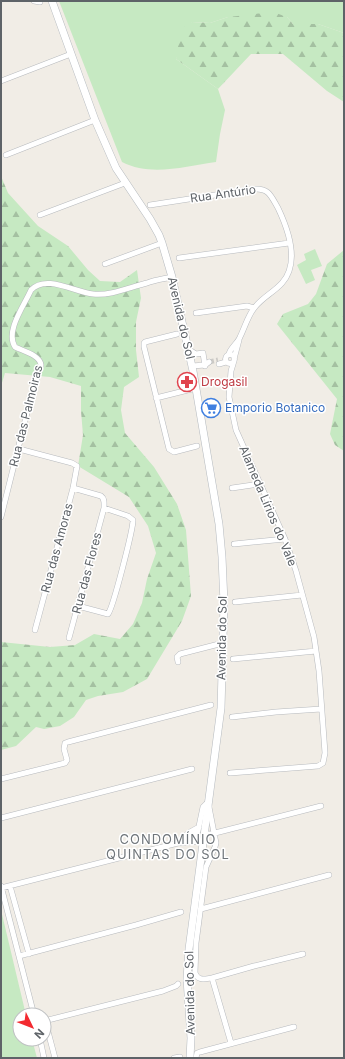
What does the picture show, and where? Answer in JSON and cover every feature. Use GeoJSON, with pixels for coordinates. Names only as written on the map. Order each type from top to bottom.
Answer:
{"type":"FeatureCollection","features":[{"type":"Feature","properties":{"kind":"street","name":"Avenida do Sol"},"geometry":{"type":"LineString","coordinates":[[52,1],[95,120],[116,168],[150,219],[162,242],[172,277],[193,368],[222,542],[224,603],[221,708],[208,802],[200,835],[200,857],[188,949],[187,979],[191,1038],[190,1058]]}},
{"type":"Feature","properties":{"kind":"street"},"geometry":{"type":"LineString","coordinates":[[1,81],[71,54]]}},
{"type":"Feature","properties":{"kind":"street"},"geometry":{"type":"LineString","coordinates":[[6,155],[95,120]]}},
{"type":"Feature","properties":{"kind":"street"},"geometry":{"type":"LineString","coordinates":[[40,215],[125,182]]}},
{"type":"Feature","properties":{"kind":"street","name":"Rua Antúrio"},"geometry":{"type":"LineString","coordinates":[[150,205],[254,189],[263,189],[269,193],[286,226],[292,257],[289,271],[285,279],[254,308],[239,339]]}},
{"type":"Feature","properties":{"kind":"street"},"geometry":{"type":"LineString","coordinates":[[105,264],[162,242]]}},
{"type":"Feature","properties":{"kind":"street"},"geometry":{"type":"LineString","coordinates":[[178,258],[289,243]]}},
{"type":"Feature","properties":{"kind":"street","name":"Rua das Palmoiras"},"geometry":{"type":"LineString","coordinates":[[1,517],[41,362],[34,356],[15,347],[11,337],[17,318],[33,287],[41,284],[53,284],[97,295],[172,277]]}},
{"type":"Feature","properties":{"kind":"street"},"geometry":{"type":"LineString","coordinates":[[196,313],[247,306],[254,308]]}},
{"type":"Feature","properties":{"kind":"street"},"geometry":{"type":"LineString","coordinates":[[178,334],[144,343],[156,398],[170,451],[197,446]]}},
{"type":"Feature","properties":{"kind":"street"},"geometry":{"type":"LineString","coordinates":[[226,362],[226,356],[239,339]]}},
{"type":"Feature","properties":{"kind":"street","name":"Alameda Lírios do Vale"},"geometry":{"type":"LineString","coordinates":[[230,774],[318,766],[323,763],[325,753],[319,671],[314,637],[295,567],[285,539],[236,430],[228,397],[231,371],[239,339]]}},
{"type":"Feature","properties":{"kind":"street"},"geometry":{"type":"LineString","coordinates":[[189,353],[203,354],[207,365],[193,368]]}},
{"type":"Feature","properties":{"kind":"street"},"geometry":{"type":"LineString","coordinates":[[218,362],[232,363],[234,360],[233,356],[229,354]]}},
{"type":"Feature","properties":{"kind":"street","name":"Alameda Lírios do Vale"},"geometry":{"type":"LineString","coordinates":[[226,362],[229,390]]}},
{"type":"Feature","properties":{"kind":"street"},"geometry":{"type":"LineString","coordinates":[[156,398],[196,388]]}},
{"type":"Feature","properties":{"kind":"street","name":"Rua das Amoras"},"geometry":{"type":"LineString","coordinates":[[19,449],[72,463],[77,466],[73,488],[35,630]]}},
{"type":"Feature","properties":{"kind":"street"},"geometry":{"type":"LineString","coordinates":[[232,488],[260,484]]}},
{"type":"Feature","properties":{"kind":"street"},"geometry":{"type":"LineString","coordinates":[[73,488],[101,496],[104,500],[104,508],[128,516],[134,520],[110,613],[106,614],[78,606]]}},
{"type":"Feature","properties":{"kind":"street","name":"Rua das Flores"},"geometry":{"type":"LineString","coordinates":[[69,638],[104,508]]}},
{"type":"Feature","properties":{"kind":"street"},"geometry":{"type":"LineString","coordinates":[[234,544],[285,539]]}},
{"type":"Feature","properties":{"kind":"street"},"geometry":{"type":"LineString","coordinates":[[235,602],[302,595]]}},
{"type":"Feature","properties":{"kind":"street"},"geometry":{"type":"LineString","coordinates":[[178,662],[177,657],[180,654],[223,644]]}},
{"type":"Feature","properties":{"kind":"street"},"geometry":{"type":"LineString","coordinates":[[233,658],[316,651]]}},
{"type":"Feature","properties":{"kind":"street"},"geometry":{"type":"LineString","coordinates":[[1,779],[67,761],[64,749],[65,743],[211,705]]}},
{"type":"Feature","properties":{"kind":"street"},"geometry":{"type":"LineString","coordinates":[[232,717],[321,709]]}},
{"type":"Feature","properties":{"kind":"street"},"geometry":{"type":"LineString","coordinates":[[1,818],[192,769]]}},
{"type":"Feature","properties":{"kind":"street"},"geometry":{"type":"LineString","coordinates":[[208,802],[215,833],[216,847],[206,867],[196,943],[194,973],[203,980],[303,954]]}},
{"type":"Feature","properties":{"kind":"street"},"geometry":{"type":"LineString","coordinates":[[32,1007],[1,887],[10,886],[178,843],[200,835],[215,833],[321,806]]}},
{"type":"Feature","properties":{"kind":"street"},"geometry":{"type":"LineString","coordinates":[[178,843],[190,832],[200,835]]}},
{"type":"Feature","properties":{"kind":"street"},"geometry":{"type":"LineString","coordinates":[[201,909],[329,875]]}},
{"type":"Feature","properties":{"kind":"street"},"geometry":{"type":"LineString","coordinates":[[10,886],[29,954]]}},
{"type":"Feature","properties":{"kind":"street"},"geometry":{"type":"LineString","coordinates":[[18,956],[181,912]]}},
{"type":"Feature","properties":{"kind":"street"},"geometry":{"type":"LineString","coordinates":[[11,929],[21,926]]}},
{"type":"Feature","properties":{"kind":"street"},"geometry":{"type":"LineString","coordinates":[[212,978],[231,1043]]}},
{"type":"Feature","properties":{"kind":"street"},"geometry":{"type":"LineString","coordinates":[[52,1021],[176,986],[178,984]]}},
{"type":"Feature","properties":{"kind":"street"},"geometry":{"type":"LineString","coordinates":[[196,1058],[197,1054],[200,1052],[294,1027]]}},
{"type":"Feature","properties":{"kind":"street"},"geometry":{"type":"LineString","coordinates":[[42,1047],[44,1057],[54,1056]]}},
{"type":"Feature","properties":{"kind":"green space"},"geometry":{"type":"Polygon","coordinates":[[[59,1],[344,1],[344,33],[318,24],[293,24],[287,17],[228,17],[210,23],[192,22],[176,59],[218,89],[225,110],[216,162],[181,168],[157,170],[145,169],[122,162],[59,1]]]}},
{"type":"Feature","properties":{"kind":"green space"},"geometry":{"type":"Polygon","coordinates":[[[273,12],[287,17],[293,24],[318,24],[344,33],[344,102],[327,91],[283,54],[251,54],[218,89],[176,59],[181,29],[192,22],[210,23],[228,17],[273,12]]]}},
{"type":"Feature","properties":{"kind":"green space"},"geometry":{"type":"Polygon","coordinates":[[[1,176],[8,193],[38,226],[68,246],[88,270],[100,281],[120,282],[137,270],[141,298],[136,322],[136,350],[139,377],[124,387],[121,410],[125,433],[154,467],[177,504],[186,530],[191,596],[182,621],[147,679],[123,692],[98,696],[86,700],[74,717],[60,726],[44,729],[36,727],[16,746],[1,750],[1,642],[50,647],[75,645],[94,634],[120,639],[133,624],[142,603],[147,579],[156,553],[148,526],[129,497],[78,466],[83,435],[81,386],[50,377],[5,373],[1,386],[1,176]]]}},
{"type":"Feature","properties":{"kind":"green space"},"geometry":{"type":"Polygon","coordinates":[[[315,249],[322,266],[311,270],[315,280],[306,284],[297,265],[306,260],[304,254],[315,249]]]}},
{"type":"Feature","properties":{"kind":"green space"},"geometry":{"type":"Polygon","coordinates":[[[344,250],[344,451],[335,445],[330,434],[337,399],[277,324],[283,314],[308,304],[316,294],[327,264],[344,250]]]}},
{"type":"Feature","properties":{"kind":"green space"},"geometry":{"type":"Polygon","coordinates":[[[1,910],[24,1007],[12,1007],[12,1047],[34,1047],[37,1058],[1,1058],[1,910]]]}},
{"type":"Feature","properties":{"kind":"tunnel"},"geometry":{"type":"LineString","coordinates":[[209,362],[218,360]]}},
{"type":"Feature","properties":{"kind":"place","name":"Drogasil"},"geometry":{"type":"Point","coordinates":[187,382]}},
{"type":"Feature","properties":{"kind":"place","name":"Emporio Botanico"},"geometry":{"type":"Point","coordinates":[211,408]}},
{"type":"Feature","properties":{"kind":"district","name":"CONDOMÍNIO QUINTAS DO SOL"},"geometry":{"type":"Point","coordinates":[168,846]}}]}
